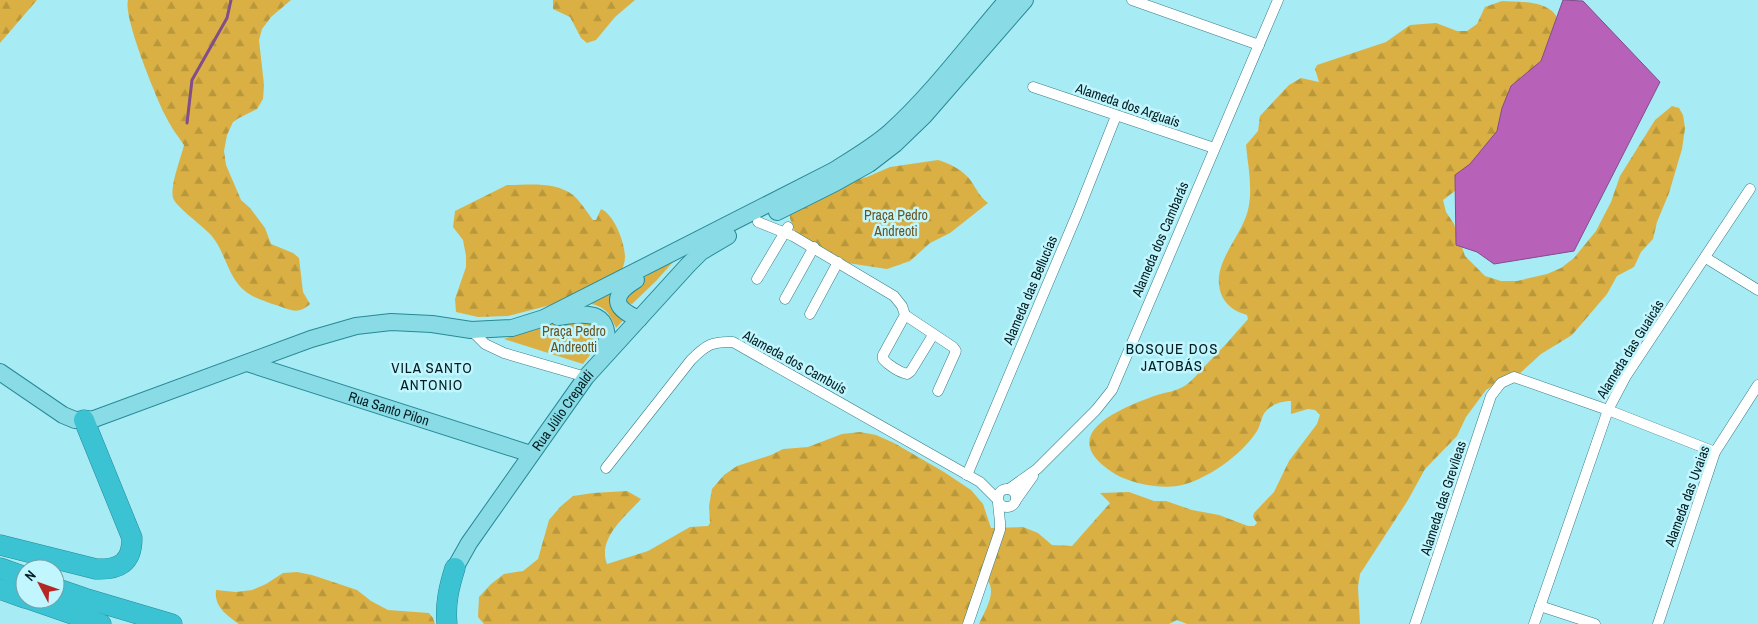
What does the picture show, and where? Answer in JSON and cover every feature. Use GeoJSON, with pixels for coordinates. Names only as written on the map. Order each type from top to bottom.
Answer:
{"type":"FeatureCollection","features":[{"type":"Feature","properties":{"kind":"highway"},"geometry":{"type":"LineString","coordinates":[[0,545],[96,569],[111,570],[129,557],[132,549],[132,538],[84,420]]}},
{"type":"Feature","properties":{"kind":"highway"},"geometry":{"type":"LineString","coordinates":[[0,568],[15,573]]}},
{"type":"Feature","properties":{"kind":"highway"},"geometry":{"type":"LineString","coordinates":[[448,624],[446,613],[448,590],[455,568]]}},
{"type":"Feature","properties":{"kind":"highway"},"geometry":{"type":"LineString","coordinates":[[0,589],[15,594]]}},
{"type":"Feature","properties":{"kind":"highway"},"geometry":{"type":"LineString","coordinates":[[65,591],[172,624]]}},
{"type":"Feature","properties":{"kind":"highway"},"geometry":{"type":"LineString","coordinates":[[58,609],[101,624]]}},
{"type":"Feature","properties":{"kind":"main road"},"geometry":{"type":"LineString","coordinates":[[0,372],[63,415],[75,420],[84,420],[94,419],[311,339],[356,326],[391,322],[432,324],[471,330],[512,328],[544,318],[833,171],[862,153],[888,133],[915,108],[1007,0]]}},
{"type":"Feature","properties":{"kind":"main road","name":"Rua Júlio Crepaldi"},"geometry":{"type":"LineString","coordinates":[[455,568],[469,543],[586,377],[688,265],[719,240],[835,183],[869,164],[895,144],[924,116],[1024,0]]}},
{"type":"Feature","properties":{"kind":"main road"},"geometry":{"type":"LineString","coordinates":[[639,319],[620,308],[618,301],[620,293],[627,285],[690,244]]}},
{"type":"Feature","properties":{"kind":"main road"},"geometry":{"type":"LineString","coordinates":[[544,318],[583,313],[597,318],[608,330],[606,353]]}},
{"type":"Feature","properties":{"kind":"main road"},"geometry":{"type":"LineString","coordinates":[[289,347],[283,358],[283,364],[291,377]]}},
{"type":"Feature","properties":{"kind":"main road","name":"Rua Santo Pilon"},"geometry":{"type":"LineString","coordinates":[[247,363],[531,454]]}},
{"type":"Feature","properties":{"kind":"street"},"geometry":{"type":"LineString","coordinates":[[1132,0],[1259,44]]}},
{"type":"Feature","properties":{"kind":"street","name":"Alameda dos Cambarás"},"geometry":{"type":"LineString","coordinates":[[1007,489],[1037,468],[1096,410],[1112,390],[1278,0]]}},
{"type":"Feature","properties":{"kind":"street","name":"Alameda dos Arguaís"},"geometry":{"type":"LineString","coordinates":[[1033,87],[1214,148]]}},
{"type":"Feature","properties":{"kind":"street","name":"Alameda das Bellucías"},"geometry":{"type":"LineString","coordinates":[[967,475],[1078,212],[1116,116]]}},
{"type":"Feature","properties":{"kind":"street","name":"Alameda das Guaicás"},"geometry":{"type":"LineString","coordinates":[[1534,624],[1608,410],[1626,376],[1750,189]]}},
{"type":"Feature","properties":{"kind":"street"},"geometry":{"type":"LineString","coordinates":[[757,279],[788,232],[784,208]]}},
{"type":"Feature","properties":{"kind":"street"},"geometry":{"type":"LineString","coordinates":[[758,222],[788,232],[894,296],[906,315],[953,347],[956,351],[938,391]]}},
{"type":"Feature","properties":{"kind":"street"},"geometry":{"type":"LineString","coordinates":[[785,299],[814,247]]}},
{"type":"Feature","properties":{"kind":"street"},"geometry":{"type":"LineString","coordinates":[[1706,258],[1758,290]]}},
{"type":"Feature","properties":{"kind":"street"},"geometry":{"type":"LineString","coordinates":[[810,314],[838,262]]}},
{"type":"Feature","properties":{"kind":"street"},"geometry":{"type":"LineString","coordinates":[[906,315],[882,355],[882,359],[885,362],[902,373],[907,374],[911,371],[933,335]]}},
{"type":"Feature","properties":{"kind":"street"},"geometry":{"type":"LineString","coordinates":[[471,330],[485,344],[504,353],[586,377]]}},
{"type":"Feature","properties":{"kind":"street","name":"Alameda dos Cambuís"},"geometry":{"type":"LineString","coordinates":[[606,468],[691,360],[704,347],[718,341],[733,342],[980,482],[1007,489]]}},
{"type":"Feature","properties":{"kind":"street","name":"Alameda das Grevíleas"},"geometry":{"type":"LineString","coordinates":[[1415,624],[1491,396],[1501,383],[1514,377],[1608,410]]}},
{"type":"Feature","properties":{"kind":"street","name":"Alameda das Uvaias"},"geometry":{"type":"LineString","coordinates":[[1658,624],[1715,452],[1758,385]]}},
{"type":"Feature","properties":{"kind":"street"},"geometry":{"type":"LineString","coordinates":[[1608,410],[1715,452]]}},
{"type":"Feature","properties":{"kind":"street","name":"Alameda dos Cambarás"},"geometry":{"type":"LineString","coordinates":[[968,624],[1000,530],[1010,516],[1014,503],[1037,468]]}},
{"type":"Feature","properties":{"kind":"street","name":"Alameda dos Cambuís"},"geometry":{"type":"LineString","coordinates":[[980,482],[998,501]]}},
{"type":"Feature","properties":{"kind":"street"},"geometry":{"type":"LineString","coordinates":[[1007,489],[1015,493],[1014,503],[1004,508],[998,501],[999,492],[1007,489]]}},
{"type":"Feature","properties":{"kind":"street","name":"Alameda dos Cambarás"},"geometry":{"type":"LineString","coordinates":[[998,501],[1000,530]]}},
{"type":"Feature","properties":{"kind":"street"},"geometry":{"type":"LineString","coordinates":[[1540,606],[1595,624]]}},
{"type":"Feature","properties":{"kind":"green space"},"geometry":{"type":"Polygon","coordinates":[[[0,0],[37,0],[0,43],[0,0]]]}},
{"type":"Feature","properties":{"kind":"green space"},"geometry":{"type":"Polygon","coordinates":[[[128,0],[291,0],[271,17],[262,29],[259,40],[264,85],[263,99],[257,109],[233,122],[227,135],[224,151],[226,165],[241,200],[250,208],[265,228],[271,244],[293,253],[299,258],[303,292],[310,304],[306,307],[292,310],[252,296],[246,292],[236,281],[213,238],[175,202],[172,193],[173,186],[184,145],[166,117],[147,73],[130,22],[128,0]]]}},
{"type":"Feature","properties":{"kind":"green space"},"geometry":{"type":"Polygon","coordinates":[[[553,0],[635,0],[615,17],[596,40],[587,43],[581,38],[570,17],[553,9],[553,0]]]}},
{"type":"Feature","properties":{"kind":"green space"},"geometry":{"type":"Polygon","coordinates":[[[1502,1],[1542,5],[1554,13],[1558,20],[1559,30],[1558,41],[1489,165],[1443,200],[1446,212],[1454,224],[1465,256],[1485,276],[1501,281],[1517,281],[1547,274],[1561,268],[1574,258],[1596,231],[1611,202],[1620,176],[1655,120],[1672,106],[1679,108],[1683,115],[1685,128],[1682,149],[1653,239],[1641,252],[1634,267],[1617,276],[1607,294],[1572,335],[1541,354],[1517,376],[1486,390],[1466,417],[1457,436],[1425,469],[1408,500],[1360,574],[1358,587],[1360,624],[1187,624],[1177,620],[1169,624],[979,624],[991,594],[991,588],[985,578],[962,624],[484,624],[478,617],[479,597],[504,574],[523,571],[538,559],[549,520],[573,496],[627,491],[641,499],[609,536],[605,554],[607,564],[648,551],[690,527],[708,526],[710,523],[709,506],[712,489],[724,475],[737,466],[783,449],[808,447],[842,434],[860,432],[876,435],[894,443],[971,490],[983,504],[991,528],[1023,527],[1038,533],[1052,545],[1072,546],[1110,503],[1100,493],[1129,492],[1154,501],[1166,501],[1192,510],[1219,515],[1248,526],[1254,526],[1257,523],[1253,517],[1254,513],[1274,492],[1289,461],[1317,424],[1320,415],[1315,410],[1308,409],[1291,414],[1291,401],[1281,402],[1272,406],[1265,412],[1251,440],[1222,466],[1199,479],[1170,487],[1128,480],[1115,474],[1098,460],[1090,448],[1091,436],[1097,426],[1123,409],[1186,385],[1248,319],[1247,315],[1234,309],[1223,298],[1219,287],[1219,275],[1222,264],[1248,210],[1250,186],[1246,145],[1258,131],[1260,116],[1289,85],[1301,78],[1319,82],[1315,69],[1317,65],[1386,42],[1410,25],[1436,23],[1457,31],[1467,31],[1477,24],[1485,7],[1502,1]]]}},
{"type":"Feature","properties":{"kind":"green space","name":"Praça Pedro Andreoti"},"geometry":{"type":"Polygon","coordinates":[[[938,160],[964,174],[988,203],[950,233],[930,243],[910,261],[887,269],[841,262],[802,241],[794,230],[790,218],[789,203],[867,177],[890,167],[938,160]]]}},
{"type":"Feature","properties":{"kind":"green space"},"geometry":{"type":"Polygon","coordinates":[[[507,185],[542,185],[566,191],[576,197],[593,220],[596,220],[601,209],[606,212],[618,230],[625,251],[621,272],[578,298],[508,316],[478,317],[456,312],[455,299],[466,267],[466,256],[463,240],[453,227],[455,211],[507,185]]]}},
{"type":"Feature","properties":{"kind":"green space","name":"Praça Pedro Andreotti"},"geometry":{"type":"Polygon","coordinates":[[[680,254],[632,304],[627,303],[624,291],[680,254]]]}},
{"type":"Feature","properties":{"kind":"green space","name":"Praça Pedro Andreotti"},"geometry":{"type":"Polygon","coordinates":[[[615,286],[627,316],[616,328],[604,309],[583,302],[615,286]]]}},
{"type":"Feature","properties":{"kind":"green space","name":"Praça Pedro Andreotti"},"geometry":{"type":"Polygon","coordinates":[[[572,317],[595,322],[600,334],[596,347],[583,364],[504,339],[572,317]]]}},
{"type":"Feature","properties":{"kind":"green space"},"geometry":{"type":"Polygon","coordinates":[[[297,572],[357,590],[371,601],[388,610],[429,613],[435,624],[239,624],[222,610],[217,601],[216,590],[236,592],[252,590],[283,573],[297,572]]]}},
{"type":"Feature","properties":{"kind":"shaded area"},"geometry":{"type":"Polygon","coordinates":[[[1563,0],[1583,1],[1660,82],[1574,251],[1494,264],[1477,252],[1456,245],[1455,175],[1470,164],[1497,131],[1502,108],[1511,86],[1541,61],[1563,0]]]}},
{"type":"Feature","properties":{"kind":"waterway"},"geometry":{"type":"LineString","coordinates":[[187,123],[192,80],[227,18],[231,0]]}},
{"type":"Feature","properties":{"kind":"district","name":"BOSQUE DOS JATOBÁS"},"geometry":{"type":"Point","coordinates":[1172,356]}},
{"type":"Feature","properties":{"kind":"district","name":"VILA SANTO ANTONIO"},"geometry":{"type":"Point","coordinates":[432,376]}}]}
